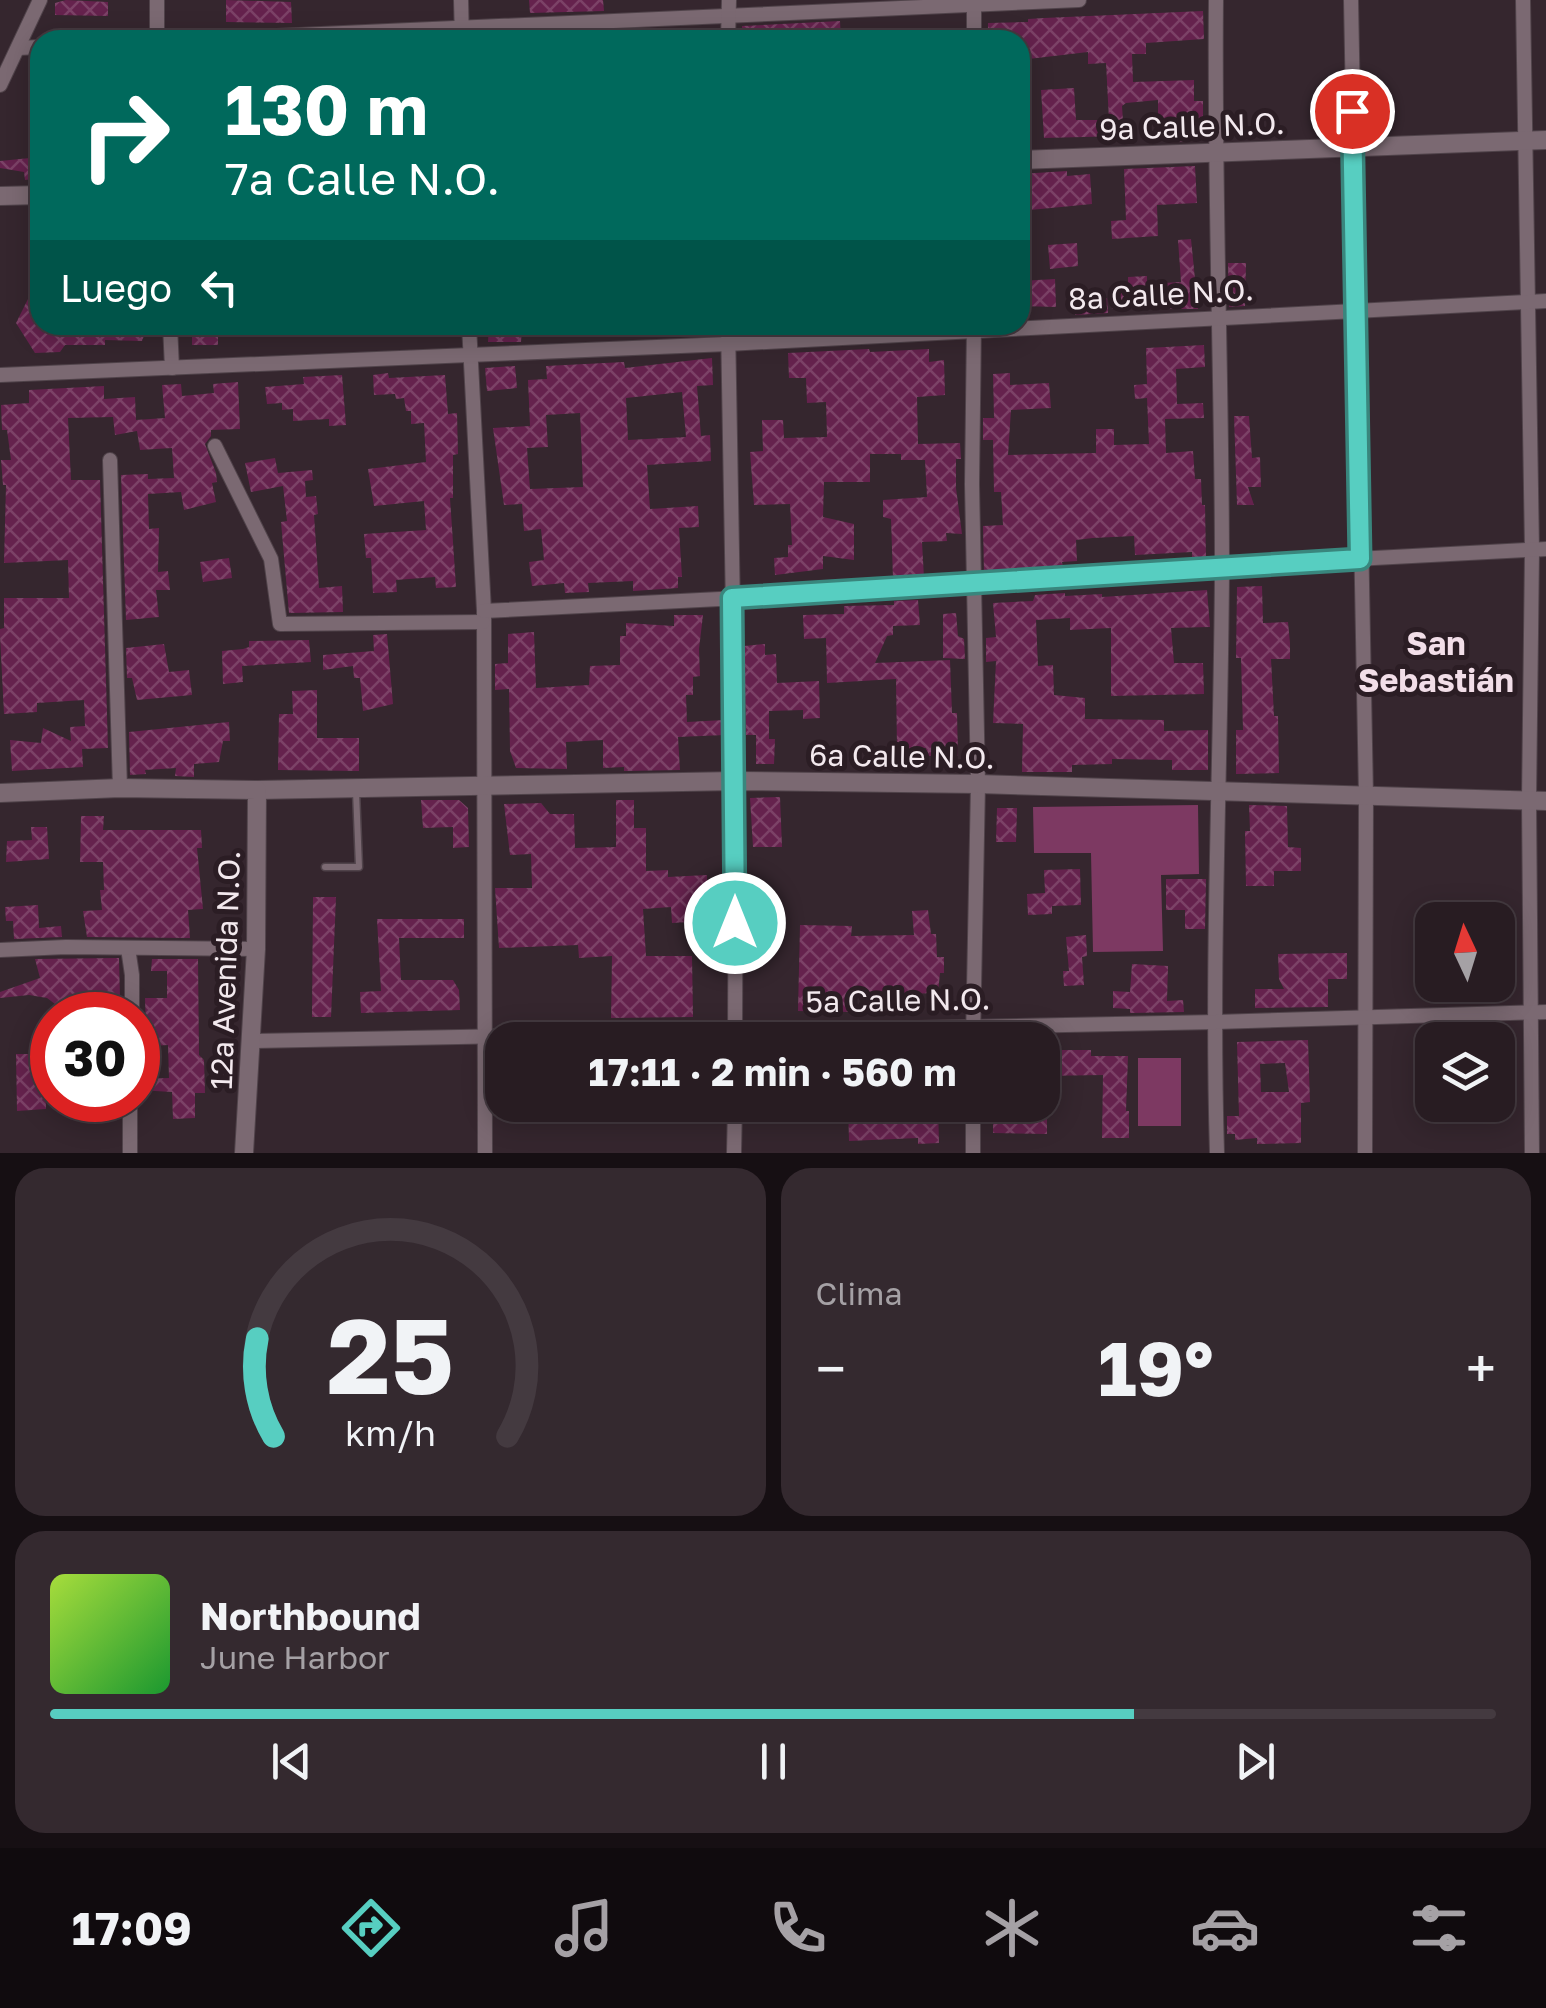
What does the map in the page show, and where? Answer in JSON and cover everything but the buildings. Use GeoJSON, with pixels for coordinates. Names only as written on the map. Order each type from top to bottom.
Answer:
{"type":"FeatureCollection","features":[{"type":"Feature","properties":{"kind":"street"},"geometry":{"type":"LineString","coordinates":[[0,85],[40,0]]}},
{"type":"Feature","properties":{"kind":"street"},"geometry":{"type":"LineString","coordinates":[[157,0],[157,30]]}},
{"type":"Feature","properties":{"kind":"street"},"geometry":{"type":"LineString","coordinates":[[461,0],[462,30]]}},
{"type":"Feature","properties":{"kind":"street"},"geometry":{"type":"LineString","coordinates":[[503,30],[728,8],[1080,0]]}},
{"type":"Feature","properties":{"kind":"street"},"geometry":{"type":"LineString","coordinates":[[1216,0],[1214,153],[1222,566],[1217,1153]]}},
{"type":"Feature","properties":{"kind":"street"},"geometry":{"type":"LineString","coordinates":[[1351,0],[1366,796],[1364,1153]]}},
{"type":"Feature","properties":{"kind":"street"},"geometry":{"type":"LineString","coordinates":[[1523,0],[1528,302],[1539,550],[1539,1012],[1532,1153]]}},
{"type":"Feature","properties":{"kind":"street"},"geometry":{"type":"LineString","coordinates":[[974,2],[974,30]]}},
{"type":"Feature","properties":{"kind":"street"},"geometry":{"type":"LineString","coordinates":[[18,48],[30,47]]}},
{"type":"Feature","properties":{"kind":"street","name":"9a Calle N.O."},"geometry":{"type":"LineString","coordinates":[[1030,160],[1546,140]]}},
{"type":"Feature","properties":{"kind":"street"},"geometry":{"type":"LineString","coordinates":[[0,196],[30,194]]}},
{"type":"Feature","properties":{"kind":"street","name":"8a Calle N.O."},"geometry":{"type":"LineString","coordinates":[[1030,326],[1546,302]]}},
{"type":"Feature","properties":{"kind":"street"},"geometry":{"type":"LineString","coordinates":[[170,335],[172,368]]}},
{"type":"Feature","properties":{"kind":"street"},"geometry":{"type":"LineString","coordinates":[[469,335],[483,617],[486,1022]]}},
{"type":"Feature","properties":{"kind":"street"},"geometry":{"type":"LineString","coordinates":[[728,335],[736,780],[735,1022]]}},
{"type":"Feature","properties":{"kind":"street","name":"8a Calle N.O."},"geometry":{"type":"LineString","coordinates":[[0,376],[866,335]]}},
{"type":"Feature","properties":{"kind":"street"},"geometry":{"type":"LineString","coordinates":[[974,335],[978,784],[974,1022]]}},
{"type":"Feature","properties":{"kind":"street"},"geometry":{"type":"LineString","coordinates":[[215,446],[271,559],[280,624],[483,617],[1222,566],[1539,550]]}},
{"type":"Feature","properties":{"kind":"street"},"geometry":{"type":"LineString","coordinates":[[110,460],[120,788]]}},
{"type":"Feature","properties":{"kind":"street","name":"6a Calle N.O."},"geometry":{"type":"LineString","coordinates":[[0,793],[736,780],[1538,801]]}},
{"type":"Feature","properties":{"kind":"street","name":"12a Avenida N.O."},"geometry":{"type":"LineString","coordinates":[[244,1153],[256,950],[257,790]]}},
{"type":"Feature","properties":{"kind":"street"},"geometry":{"type":"LineString","coordinates":[[128,948],[132,992]]}},
{"type":"Feature","properties":{"kind":"street"},"geometry":{"type":"LineString","coordinates":[[0,950],[256,950]]}},
{"type":"Feature","properties":{"kind":"street","name":"5a Calle N.O."},"geometry":{"type":"LineString","coordinates":[[1060,1029],[1508,1017],[1539,1012]]}},
{"type":"Feature","properties":{"kind":"street","name":"5a Calle N.O."},"geometry":{"type":"LineString","coordinates":[[250,1041],[485,1034]]}},
{"type":"Feature","properties":{"kind":"street"},"geometry":{"type":"LineString","coordinates":[[484,1153],[485,1094]]}},
{"type":"Feature","properties":{"kind":"street"},"geometry":{"type":"LineString","coordinates":[[130,1122],[130,1153]]}},
{"type":"Feature","properties":{"kind":"street"},"geometry":{"type":"LineString","coordinates":[[734,1153],[735,1122]]}},
{"type":"Feature","properties":{"kind":"street"},"geometry":{"type":"LineString","coordinates":[[972,1153],[973,1122]]}},
{"type":"Feature","properties":{"kind":"lane"},"geometry":{"type":"LineString","coordinates":[[325,867],[359,868],[356,789]]}},
{"type":"Feature","properties":{"kind":"shaded area"},"geometry":{"type":"Polygon","coordinates":[[[1198,805],[1199,874],[1161,875],[1163,951],[1093,952],[1091,853],[1034,853],[1033,807],[1198,805]]]}},
{"type":"Feature","properties":{"kind":"shaded area"},"geometry":{"type":"Polygon","coordinates":[[[1138,1058],[1181,1058],[1181,1126],[1138,1126],[1138,1058]]]}},
{"type":"Feature","properties":{"kind":"district","name":"San Sebastián"},"geometry":{"type":"Point","coordinates":[1436,662]}},
{"type":"Feature","properties":{"kind":"route"},"geometry":{"type":"LineString","coordinates":[[735,923],[732,598],[974,586],[1360,559],[1352,111]]}}]}
